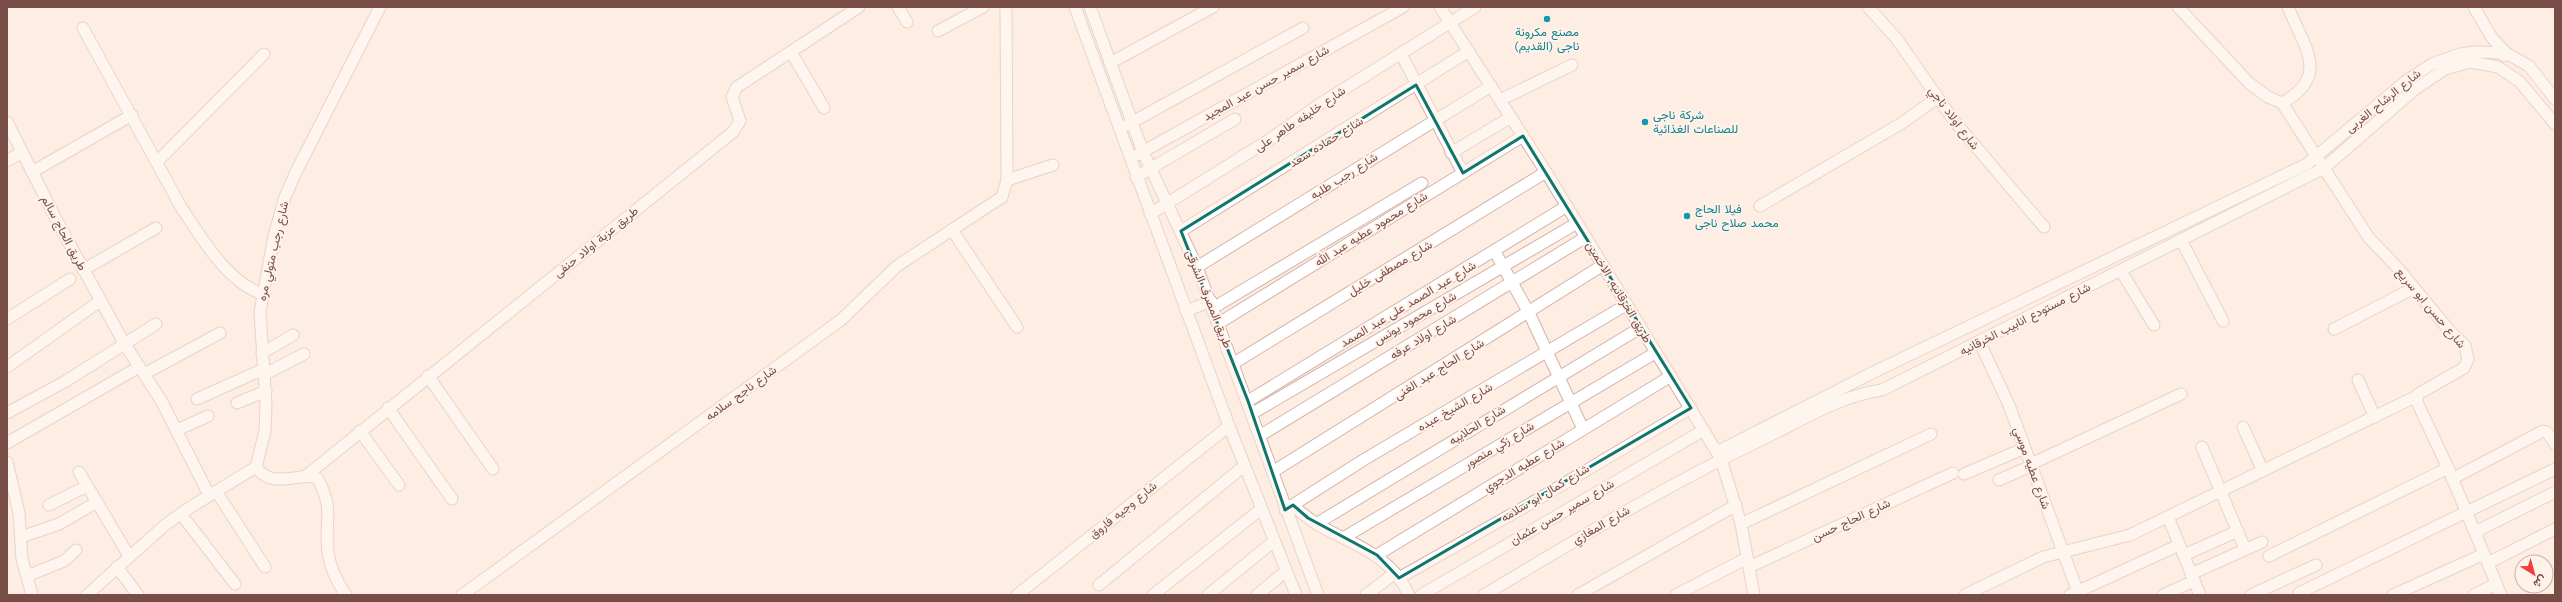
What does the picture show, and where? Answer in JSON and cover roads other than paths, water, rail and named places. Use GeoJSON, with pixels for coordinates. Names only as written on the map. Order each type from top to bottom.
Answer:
{"type":"FeatureCollection","features":[{"type":"Feature","properties":{"kind":"street","name":"شارع رجب متولي مره"},"geometry":{"type":"LineString","coordinates":[[256,467],[265,431],[266,391],[260,335],[262,294],[285,197],[380,7]]}},
{"type":"Feature","properties":{"kind":"street","name":"طريق عزبة اولاد حنفى"},"geometry":{"type":"LineString","coordinates":[[307,475],[388,408],[733,132],[740,121],[733,102],[733,92],[737,87],[859,7]]}},
{"type":"Feature","properties":{"kind":"street"},"geometry":{"type":"LineString","coordinates":[[898,7],[907,22]]}},
{"type":"Feature","properties":{"kind":"street"},"geometry":{"type":"LineString","coordinates":[[938,31],[983,7]]}},
{"type":"Feature","properties":{"kind":"street"},"geometry":{"type":"LineString","coordinates":[[1006,7],[1007,180],[1054,165]]}},
{"type":"Feature","properties":{"kind":"street","name":"طريق المصرف الشرقى"},"geometry":{"type":"LineString","coordinates":[[1075,7],[1136,177],[1244,466],[1296,595]]}},
{"type":"Feature","properties":{"kind":"street","name":"طريق المصرف الشرقى"},"geometry":{"type":"LineString","coordinates":[[1090,7],[1142,152],[1197,267],[1219,323],[1252,414],[1289,507],[1318,595]]}},
{"type":"Feature","properties":{"kind":"street"},"geometry":{"type":"LineString","coordinates":[[1110,63],[1212,7]]}},
{"type":"Feature","properties":{"kind":"street","name":"شارع سمير حسن عبد المجيد"},"geometry":{"type":"LineString","coordinates":[[1130,159],[1403,7]]}},
{"type":"Feature","properties":{"kind":"street","name":"طريق الخرقانيه, الاخمين"},"geometry":{"type":"LineString","coordinates":[[1440,7],[1546,172],[1719,456],[1741,524],[1754,595]]}},
{"type":"Feature","properties":{"kind":"street","name":"شارع خليفه طاهر على"},"geometry":{"type":"LineString","coordinates":[[1150,214],[1269,140],[1320,104],[1475,7]]}},
{"type":"Feature","properties":{"kind":"street","name":"شارع اولاد ناجي"},"geometry":{"type":"LineString","coordinates":[[1868,7],[1896,38],[1937,98],[1990,165],[2044,227]]}},
{"type":"Feature","properties":{"kind":"street"},"geometry":{"type":"LineString","coordinates":[[2178,7],[2249,83],[2268,97],[2282,103],[2307,83],[2311,67],[2288,7]]}},
{"type":"Feature","properties":{"kind":"street"},"geometry":{"type":"LineString","coordinates":[[2474,7],[2492,38],[2506,53],[2498,67]]}},
{"type":"Feature","properties":{"kind":"street"},"geometry":{"type":"LineString","coordinates":[[83,28],[182,207],[215,255],[242,285],[262,294]]}},
{"type":"Feature","properties":{"kind":"street"},"geometry":{"type":"LineString","coordinates":[[1119,129],[1303,28]]}},
{"type":"Feature","properties":{"kind":"street","name":"شارع حماده سعد"},"geometry":{"type":"LineString","coordinates":[[1181,232],[1469,51]]}},
{"type":"Feature","properties":{"kind":"street"},"geometry":{"type":"LineString","coordinates":[[791,52],[824,108]]}},
{"type":"Feature","properties":{"kind":"street","name":"شارع الرشاح الغربى"},"geometry":{"type":"LineString","coordinates":[[2317,156],[2406,81],[2432,64],[2453,56],[2475,52],[2506,53],[2525,63],[2555,99]]}},
{"type":"Feature","properties":{"kind":"street"},"geometry":{"type":"LineString","coordinates":[[157,162],[264,54]]}},
{"type":"Feature","properties":{"kind":"street"},"geometry":{"type":"LineString","coordinates":[[1401,54],[1434,120],[1463,173]]}},
{"type":"Feature","properties":{"kind":"street","name":"شارع الرشاح الغربى"},"geometry":{"type":"LineString","coordinates":[[2324,168],[2431,77],[2458,64],[2471,62],[2498,67],[2511,74],[2555,124]]}},
{"type":"Feature","properties":{"kind":"street"},"geometry":{"type":"LineString","coordinates":[[1500,100],[1572,65]]}},
{"type":"Feature","properties":{"kind":"street"},"geometry":{"type":"LineString","coordinates":[[2530,94],[2543,84]]}},
{"type":"Feature","properties":{"kind":"street","name":"شارع رجب طلبه"},"geometry":{"type":"LineString","coordinates":[[1197,267],[1491,86]]}},
{"type":"Feature","properties":{"kind":"street"},"geometry":{"type":"LineString","coordinates":[[1760,206],[1902,123],[1937,98]]}},
{"type":"Feature","properties":{"kind":"street","name":"شارع حسن ابو سريع"},"geometry":{"type":"LineString","coordinates":[[1965,595],[2044,557],[2063,551],[2118,539],[2168,517],[2417,396],[2464,368],[2468,355],[2462,342],[2448,330],[2414,288],[2369,238],[2282,103]]}},
{"type":"Feature","properties":{"kind":"street"},"geometry":{"type":"LineString","coordinates":[[32,172],[132,115]]}},
{"type":"Feature","properties":{"kind":"street"},"geometry":{"type":"LineString","coordinates":[[1451,152],[1511,116]]}},
{"type":"Feature","properties":{"kind":"street"},"geometry":{"type":"LineString","coordinates":[[1136,177],[1235,119]]}},
{"type":"Feature","properties":{"kind":"street","name":"طريق الحاج سالم"},"geometry":{"type":"LineString","coordinates":[[7,122],[100,302],[213,493],[265,567]]}},
{"type":"Feature","properties":{"kind":"street","name":"شارع محمود عطيه عبد الله"},"geometry":{"type":"LineString","coordinates":[[1219,323],[1523,136]]}},
{"type":"Feature","properties":{"kind":"street"},"geometry":{"type":"LineString","coordinates":[[7,161],[22,152]]}},
{"type":"Feature","properties":{"kind":"street","name":"شارع مستودع انابيب الخرقانيه"},"geometry":{"type":"LineString","coordinates":[[1719,456],[1878,370],[2307,164],[2317,156]]}},
{"type":"Feature","properties":{"kind":"street","name":"شارع مستودع انابيب الخرقانيه"},"geometry":{"type":"LineString","coordinates":[[1719,456],[1849,397],[1882,390],[2324,168]]}},
{"type":"Feature","properties":{"kind":"street","name":"شارع مصطفى خليل"},"geometry":{"type":"LineString","coordinates":[[1234,362],[1546,172]]}},
{"type":"Feature","properties":{"kind":"street","name":"شارع ناجح سلامه"},"geometry":{"type":"LineString","coordinates":[[462,595],[841,320],[864,300],[889,272],[1002,197],[1007,180]]}},
{"type":"Feature","properties":{"kind":"street"},"geometry":{"type":"LineString","coordinates":[[1186,311],[1212,305],[1422,183]]}},
{"type":"Feature","properties":{"kind":"street","name":"شارع عبد الصمد على عبد الصمد"},"geometry":{"type":"LineString","coordinates":[[1248,401],[1495,252],[1567,206]]}},
{"type":"Feature","properties":{"kind":"street","name":"شارع محمود يونس"},"geometry":{"type":"LineString","coordinates":[[1252,414],[1577,223]]}},
{"type":"Feature","properties":{"kind":"street"},"geometry":{"type":"LineString","coordinates":[[83,270],[156,228]]}},
{"type":"Feature","properties":{"kind":"street"},"geometry":{"type":"LineString","coordinates":[[952,230],[1017,327]]}},
{"type":"Feature","properties":{"kind":"street","name":"شارع اولاد عرفه"},"geometry":{"type":"LineString","coordinates":[[1260,435],[1586,237]]}},
{"type":"Feature","properties":{"kind":"street"},"geometry":{"type":"LineString","coordinates":[[2181,240],[2223,321]]}},
{"type":"Feature","properties":{"kind":"street"},"geometry":{"type":"LineString","coordinates":[[1495,252],[1529,313],[1583,429]]}},
{"type":"Feature","properties":{"kind":"street","name":"شارع الحاج عبد الغنى"},"geometry":{"type":"LineString","coordinates":[[1274,471],[1529,313],[1603,265]]}},
{"type":"Feature","properties":{"kind":"street"},"geometry":{"type":"LineString","coordinates":[[2121,271],[2154,324]]}},
{"type":"Feature","properties":{"kind":"street"},"geometry":{"type":"LineString","coordinates":[[7,319],[70,278]]}},
{"type":"Feature","properties":{"kind":"street"},"geometry":{"type":"LineString","coordinates":[[2334,328],[2414,288]]}},
{"type":"Feature","properties":{"kind":"street"},"geometry":{"type":"LineString","coordinates":[[7,367],[100,302]]}},
{"type":"Feature","properties":{"kind":"street","name":"شارع الشيخ عبده"},"geometry":{"type":"LineString","coordinates":[[1289,507],[1365,459],[1548,353],[1626,305]]}},
{"type":"Feature","properties":{"kind":"street"},"geometry":{"type":"LineString","coordinates":[[7,413],[66,381],[156,324]]}},
{"type":"Feature","properties":{"kind":"street","name":"شارع الحلايبه"},"geometry":{"type":"LineString","coordinates":[[1316,524],[1558,376],[1640,328]]}},
{"type":"Feature","properties":{"kind":"street"},"geometry":{"type":"LineString","coordinates":[[7,443],[141,370],[220,333]]}},
{"type":"Feature","properties":{"kind":"street"},"geometry":{"type":"LineString","coordinates":[[262,354],[293,335]]}},
{"type":"Feature","properties":{"kind":"street","name":"شارع عطيه موسي"},"geometry":{"type":"LineString","coordinates":[[1980,342],[2009,405],[2063,551],[2076,594]]}},
{"type":"Feature","properties":{"kind":"street","name":"شارع زكي منصور"},"geometry":{"type":"LineString","coordinates":[[1343,538],[1655,353]]}},
{"type":"Feature","properties":{"kind":"street"},"geometry":{"type":"LineString","coordinates":[[196,399],[264,372],[304,354]]}},
{"type":"Feature","properties":{"kind":"street"},"geometry":{"type":"LineString","coordinates":[[428,376],[493,469]]}},
{"type":"Feature","properties":{"kind":"street","name":"شارع عطيه الدجوي"},"geometry":{"type":"LineString","coordinates":[[1377,555],[1671,376]]}},
{"type":"Feature","properties":{"kind":"street"},"geometry":{"type":"LineString","coordinates":[[2358,380],[2375,416]]}},
{"type":"Feature","properties":{"kind":"street"},"geometry":{"type":"LineString","coordinates":[[237,403],[266,391]]}},
{"type":"Feature","properties":{"kind":"street"},"geometry":{"type":"LineString","coordinates":[[1999,480],[2181,394]]}},
{"type":"Feature","properties":{"kind":"street"},"geometry":{"type":"LineString","coordinates":[[2417,396],[2418,407],[2448,468],[2501,595]]}},
{"type":"Feature","properties":{"kind":"street"},"geometry":{"type":"LineString","coordinates":[[388,408],[452,499]]}},
{"type":"Feature","properties":{"kind":"street","name":"شارع كمال ابو سلامه"},"geometry":{"type":"LineString","coordinates":[[1366,595],[1397,575],[1535,501],[1691,408]]}},
{"type":"Feature","properties":{"kind":"street"},"geometry":{"type":"LineString","coordinates":[[177,430],[208,416]]}},
{"type":"Feature","properties":{"kind":"street","name":"شارع وجيه فاروق"},"geometry":{"type":"LineString","coordinates":[[1017,595],[1229,426]]}},
{"type":"Feature","properties":{"kind":"street"},"geometry":{"type":"LineString","coordinates":[[2243,426],[2263,472]]}},
{"type":"Feature","properties":{"kind":"street","name":"شارع سمير حسن عثمان"},"geometry":{"type":"LineString","coordinates":[[1421,595],[1704,430]]}},
{"type":"Feature","properties":{"kind":"street"},"geometry":{"type":"LineString","coordinates":[[360,431],[399,485]]}},
{"type":"Feature","properties":{"kind":"street"},"geometry":{"type":"LineString","coordinates":[[2452,479],[2543,431],[2548,433],[2555,444]]}},
{"type":"Feature","properties":{"kind":"street"},"geometry":{"type":"LineString","coordinates":[[1741,524],[1931,434]]}},
{"type":"Feature","properties":{"kind":"street"},"geometry":{"type":"LineString","coordinates":[[2202,447],[2245,549]]}},
{"type":"Feature","properties":{"kind":"street","name":"شارع الحاج حسن"},"geometry":{"type":"LineString","coordinates":[[1676,595],[1748,562],[1958,474],[2025,448]]}},
{"type":"Feature","properties":{"kind":"street","name":"شارع المغازي"},"geometry":{"type":"LineString","coordinates":[[1484,595],[1603,523],[1719,456]]}},
{"type":"Feature","properties":{"kind":"street"},"geometry":{"type":"LineString","coordinates":[[7,462],[18,513],[21,537],[21,556],[32,595]]}},
{"type":"Feature","properties":{"kind":"street"},"geometry":{"type":"LineString","coordinates":[[1099,585],[1244,466]]}},
{"type":"Feature","properties":{"kind":"street"},"geometry":{"type":"LineString","coordinates":[[87,595],[129,556],[181,514],[256,467],[263,474],[285,480],[307,475],[318,478],[327,499],[329,515],[328,551],[333,573],[346,595]]}},
{"type":"Feature","properties":{"kind":"street"},"geometry":{"type":"LineString","coordinates":[[2269,556],[2448,468]]}},
{"type":"Feature","properties":{"kind":"street"},"geometry":{"type":"LineString","coordinates":[[2292,576],[2299,594],[2555,469]]}},
{"type":"Feature","properties":{"kind":"street"},"geometry":{"type":"LineString","coordinates":[[79,472],[129,556]]}},
{"type":"Feature","properties":{"kind":"street"},"geometry":{"type":"LineString","coordinates":[[49,505],[87,486]]}},
{"type":"Feature","properties":{"kind":"street"},"geometry":{"type":"LineString","coordinates":[[2475,532],[2555,492]]}},
{"type":"Feature","properties":{"kind":"street"},"geometry":{"type":"LineString","coordinates":[[21,537],[59,524],[97,502]]}},
{"type":"Feature","properties":{"kind":"street"},"geometry":{"type":"LineString","coordinates":[[1578,595],[1736,505]]}},
{"type":"Feature","properties":{"kind":"street"},"geometry":{"type":"LineString","coordinates":[[1289,507],[1316,524],[1377,555],[1397,575],[1409,595]]}},
{"type":"Feature","properties":{"kind":"street"},"geometry":{"type":"LineString","coordinates":[[1153,595],[1261,510]]}},
{"type":"Feature","properties":{"kind":"street"},"geometry":{"type":"LineString","coordinates":[[181,514],[235,584]]}},
{"type":"Feature","properties":{"kind":"street"},"geometry":{"type":"LineString","coordinates":[[2168,517],[2200,595]]}},
{"type":"Feature","properties":{"kind":"street"},"geometry":{"type":"LineString","coordinates":[[2393,595],[2486,559],[2555,529]]}},
{"type":"Feature","properties":{"kind":"street"},"geometry":{"type":"LineString","coordinates":[[2076,594],[2181,550],[2238,531]]}},
{"type":"Feature","properties":{"kind":"street"},"geometry":{"type":"LineString","coordinates":[[1208,595],[1274,541]]}},
{"type":"Feature","properties":{"kind":"street"},"geometry":{"type":"LineString","coordinates":[[2163,595],[2245,549],[2262,542]]}},
{"type":"Feature","properties":{"kind":"street"},"geometry":{"type":"LineString","coordinates":[[27,576],[64,561],[76,550]]}},
{"type":"Feature","properties":{"kind":"street"},"geometry":{"type":"LineString","coordinates":[[2251,595],[2316,565]]}},
{"type":"Feature","properties":{"kind":"street"},"geometry":{"type":"LineString","coordinates":[[117,567],[138,595]]}},
{"type":"Feature","properties":{"kind":"street"},"geometry":{"type":"LineString","coordinates":[[1256,595],[1286,571]]}},
{"type":"Feature","properties":{"kind":"street"},"geometry":{"type":"LineString","coordinates":[[2474,595],[2496,584]]}},
{"type":"Feature","properties":{"kind":"place","name":"مصنع مكرونة ناجى (القديم)"},"geometry":{"type":"Point","coordinates":[1547,19]}},
{"type":"Feature","properties":{"kind":"place","name":"شركة ناجى للصناعات الغذائية"},"geometry":{"type":"Point","coordinates":[1645,122]}},
{"type":"Feature","properties":{"kind":"place","name":"فيلا الحاج محمد صلاح ناجى"},"geometry":{"type":"Point","coordinates":[1687,216]}}]}
